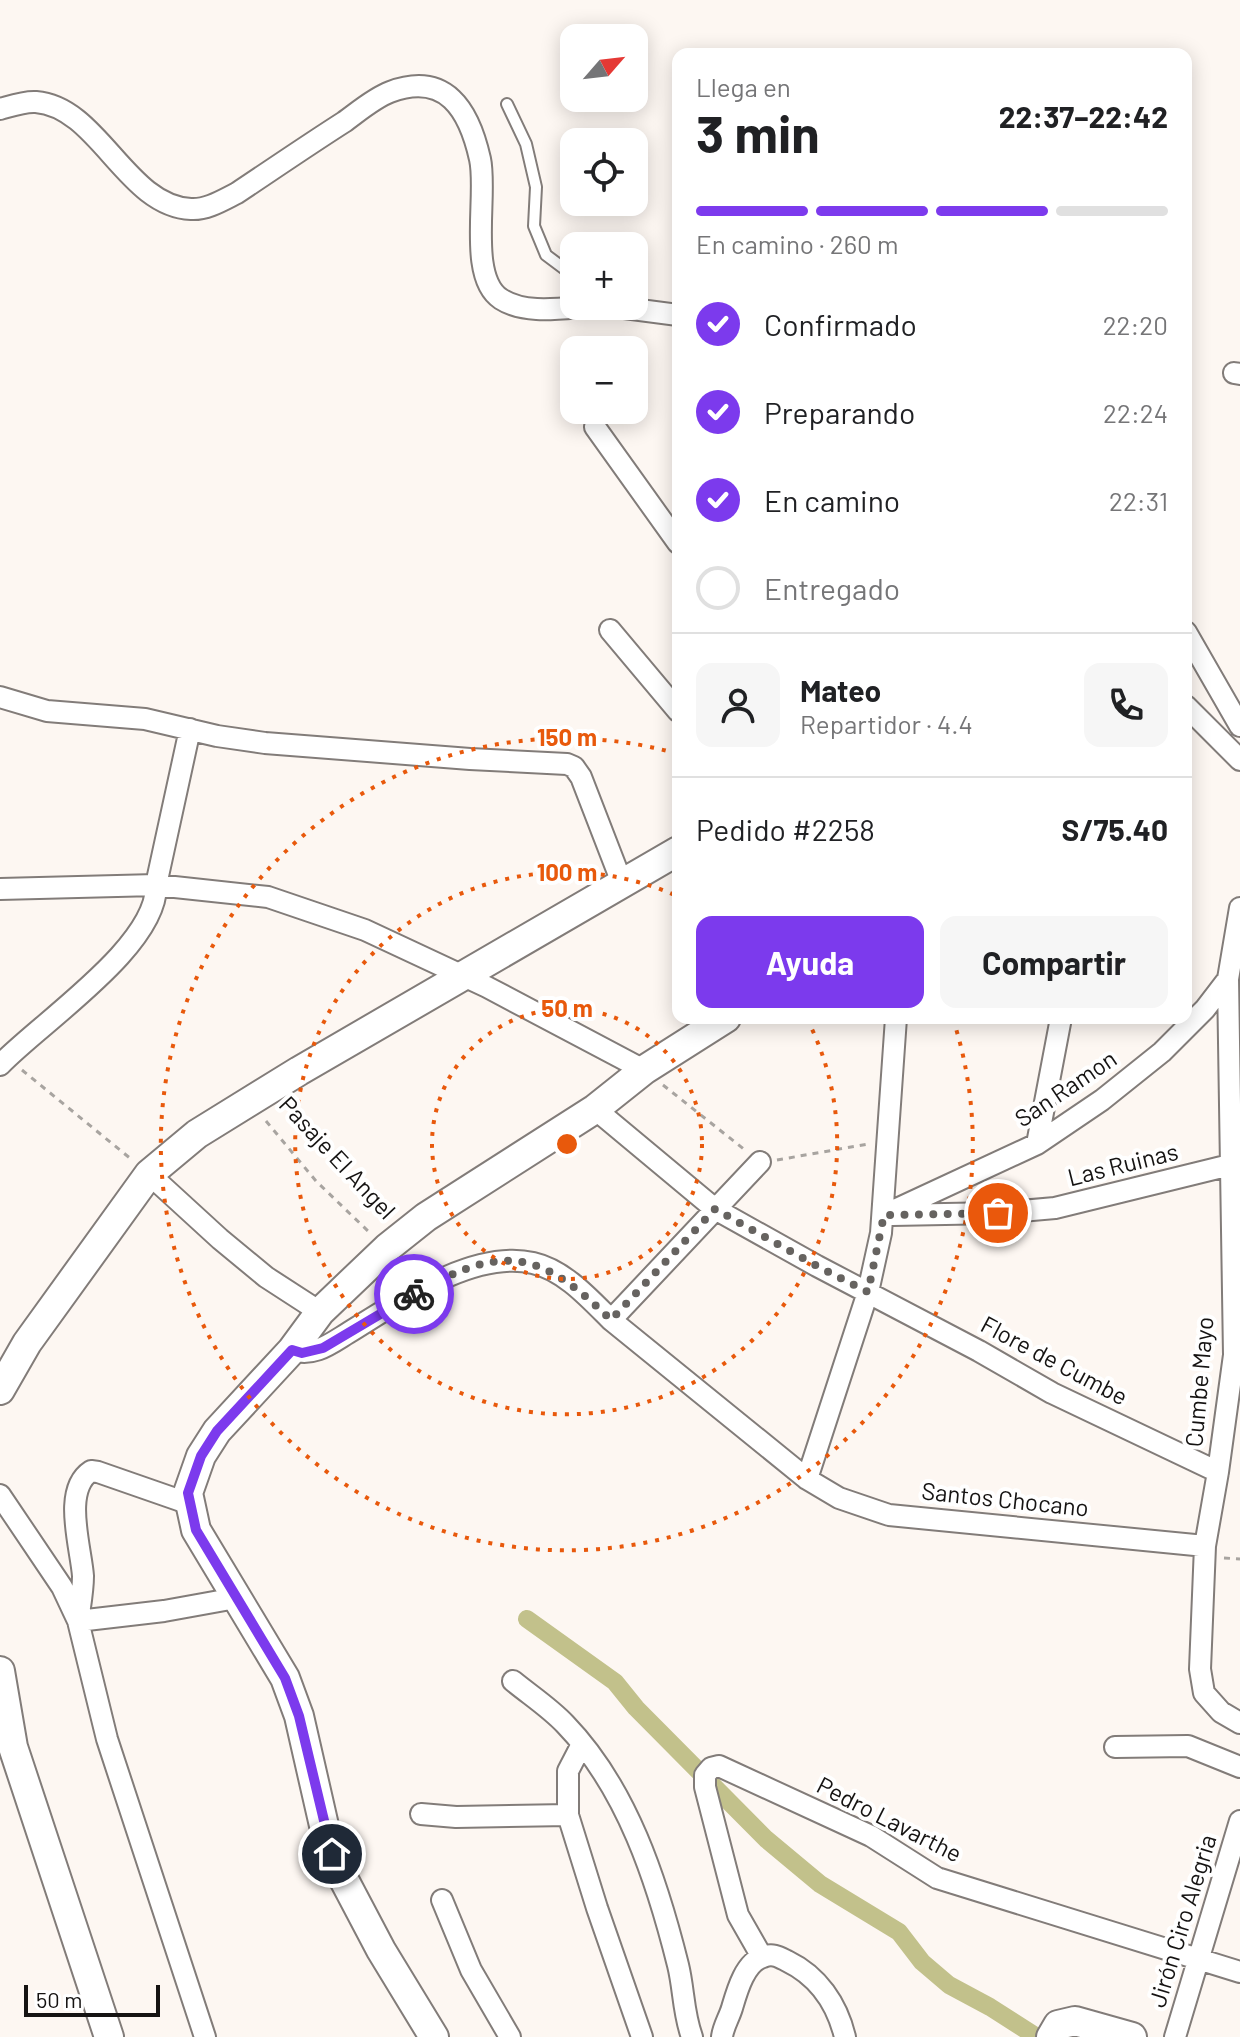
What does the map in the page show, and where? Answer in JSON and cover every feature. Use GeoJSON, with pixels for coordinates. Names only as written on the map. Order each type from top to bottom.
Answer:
{"type":"FeatureCollection","features":[{"type":"Feature","properties":{"kind":"street"},"geometry":{"type":"LineString","coordinates":[[0,109],[36,102],[60,109],[164,203],[192,209],[214,204],[237,193],[388,92],[427,85],[452,98],[463,112],[481,160],[482,250],[490,288],[502,300],[526,308],[560,307]]}},
{"type":"Feature","properties":{"kind":"street"},"geometry":{"type":"LineString","coordinates":[[648,311],[672,314]]}},
{"type":"Feature","properties":{"kind":"street"},"geometry":{"type":"LineString","coordinates":[[595,427],[672,535]]}},
{"type":"Feature","properties":{"kind":"street"},"geometry":{"type":"LineString","coordinates":[[610,630],[672,704]]}},
{"type":"Feature","properties":{"kind":"street"},"geometry":{"type":"LineString","coordinates":[[1192,642],[1240,726]]}},
{"type":"Feature","properties":{"kind":"street"},"geometry":{"type":"LineString","coordinates":[[0,697],[47,711],[145,719],[217,736],[265,743],[470,759],[558,762],[574,767],[622,883]]}},
{"type":"Feature","properties":{"kind":"street"},"geometry":{"type":"LineString","coordinates":[[1192,712],[1240,760]]}},
{"type":"Feature","properties":{"kind":"street"},"geometry":{"type":"LineString","coordinates":[[3,1061],[87,989],[132,940],[149,915],[156,895],[190,729]]}},
{"type":"Feature","properties":{"kind":"street"},"geometry":{"type":"LineString","coordinates":[[0,1390],[27,1343],[149,1174],[197,1134],[672,854]]}},
{"type":"Feature","properties":{"kind":"street"},"geometry":{"type":"LineString","coordinates":[[0,889],[156,885],[268,897],[365,930],[487,987],[644,1070]]}},
{"type":"Feature","properties":{"kind":"street","name":"San Ramon"},"geometry":{"type":"LineString","coordinates":[[1192,1022],[1228,979],[1240,908]]}},
{"type":"Feature","properties":{"kind":"street","name":"Cumbe Mayo"},"geometry":{"type":"LineString","coordinates":[[1228,979],[1234,1355],[1205,1546],[1200,1669],[1204,1693],[1221,1712],[1240,1723]]}},
{"type":"Feature","properties":{"kind":"street"},"geometry":{"type":"LineString","coordinates":[[434,2037],[381,1950],[342,1876],[325,1830],[299,1716],[285,1678],[196,1530],[188,1493],[201,1456],[217,1431],[292,1350],[320,1312],[387,1248],[426,1217],[595,1109],[644,1070],[717,1024]]}},
{"type":"Feature","properties":{"kind":"street"},"geometry":{"type":"LineString","coordinates":[[807,1479],[868,1292],[884,1215],[896,1024]]}},
{"type":"Feature","properties":{"kind":"street"},"geometry":{"type":"LineString","coordinates":[[1037,1144],[1060,1024]]}},
{"type":"Feature","properties":{"kind":"street","name":"San Ramon"},"geometry":{"type":"LineString","coordinates":[[884,1215],[1037,1144],[1102,1100],[1162,1052],[1190,1024]]}},
{"type":"Feature","properties":{"kind":"street","name":"Flore de Cumbe"},"geometry":{"type":"LineString","coordinates":[[595,1109],[715,1209],[1052,1393],[1218,1472]]}},
{"type":"Feature","properties":{"kind":"street"},"geometry":{"type":"LineString","coordinates":[[611,1320],[760,1162]]}},
{"type":"Feature","properties":{"kind":"street","name":"Las Ruinas"},"geometry":{"type":"LineString","coordinates":[[884,1215],[998,1213],[1055,1208],[1230,1165]]}},
{"type":"Feature","properties":{"kind":"street"},"geometry":{"type":"LineString","coordinates":[[149,1174],[266,1277],[320,1312]]}},
{"type":"Feature","properties":{"kind":"street","name":"Santos Chocano"},"geometry":{"type":"LineString","coordinates":[[292,1350],[302,1353],[323,1348],[428,1286],[479,1265],[508,1260],[534,1263],[557,1273],[582,1291],[611,1320],[807,1479],[839,1498],[889,1515],[1205,1546]]}},
{"type":"Feature","properties":{"kind":"street"},"geometry":{"type":"LineString","coordinates":[[78,1621],[83,1575],[76,1538],[76,1499],[86,1474],[98,1472],[190,1504]]}},
{"type":"Feature","properties":{"kind":"street"},"geometry":{"type":"LineString","coordinates":[[0,1495],[62,1587],[78,1621],[116,1767],[205,2037]]}},
{"type":"Feature","properties":{"kind":"street"},"geometry":{"type":"LineString","coordinates":[[78,1621],[164,1611],[236,1598]]}},
{"type":"Feature","properties":{"kind":"street"},"geometry":{"type":"LineString","coordinates":[[0,1671],[13,1747],[109,2037]]}},
{"type":"Feature","properties":{"kind":"street"},"geometry":{"type":"LineString","coordinates":[[513,1681],[564,1723],[582,1744],[630,1822],[647,1864],[679,1969],[684,2016],[692,2037]]}},
{"type":"Feature","properties":{"kind":"street"},"geometry":{"type":"LineString","coordinates":[[582,1744],[568,1771],[568,1815],[642,2037]]}},
{"type":"Feature","properties":{"kind":"street"},"geometry":{"type":"LineString","coordinates":[[1115,1747],[1188,1746],[1240,1767]]}},
{"type":"Feature","properties":{"kind":"street","name":"Pedro Lavarthe"},"geometry":{"type":"LineString","coordinates":[[762,1957],[738,1915],[705,1787],[705,1775],[711,1768],[719,1766],[871,1836],[937,1878],[1240,1972]]}},
{"type":"Feature","properties":{"kind":"street"},"geometry":{"type":"LineString","coordinates":[[421,1814],[456,1817],[568,1815]]}},
{"type":"Feature","properties":{"kind":"street","name":"Jirón Ciro Alegria"},"geometry":{"type":"LineString","coordinates":[[1175,2037],[1240,1821]]}},
{"type":"Feature","properties":{"kind":"street"},"geometry":{"type":"LineString","coordinates":[[442,1900],[471,1970],[510,2037]]}},
{"type":"Feature","properties":{"kind":"street"},"geometry":{"type":"LineString","coordinates":[[722,2037],[750,1966],[762,1957],[776,1955],[802,1968],[824,1989],[841,2020],[845,2037]]}},
{"type":"Feature","properties":{"kind":"street"},"geometry":{"type":"LineString","coordinates":[[1059,2030],[1132,2037]]}},
{"type":"Feature","properties":{"kind":"lane"},"geometry":{"type":"LineString","coordinates":[[507,104],[526,144],[536,187],[534,226],[546,255],[560,266]]}},
{"type":"Feature","properties":{"kind":"path"},"geometry":{"type":"LineString","coordinates":[[3,1061],[149,1174]]}},
{"type":"Feature","properties":{"kind":"path"},"geometry":{"type":"LineString","coordinates":[[644,1070],[760,1162],[887,1140]]}},
{"type":"Feature","properties":{"kind":"path","name":"Pasaje El Angel"},"geometry":{"type":"LineString","coordinates":[[250,1102],[316,1181],[387,1248]]}},
{"type":"Feature","properties":{"kind":"waterway"},"geometry":{"type":"LineString","coordinates":[[527,1619],[615,1682],[636,1708],[766,1839],[820,1884],[899,1932],[922,1962],[949,1985],[1037,2037]]}},
{"type":"Feature","properties":{"kind":"way so far"},"geometry":{"type":"LineString","coordinates":[[414,1294],[479,1265],[508,1260],[534,1263],[557,1273],[582,1291],[611,1320],[715,1209],[868,1292],[884,1215],[998,1213]]}},
{"type":"Feature","properties":{"kind":"route"},"geometry":{"type":"LineString","coordinates":[[332,1854],[299,1716],[285,1678],[196,1530],[188,1493],[201,1456],[217,1431],[292,1350],[302,1353],[323,1348],[414,1294]]}}]}
